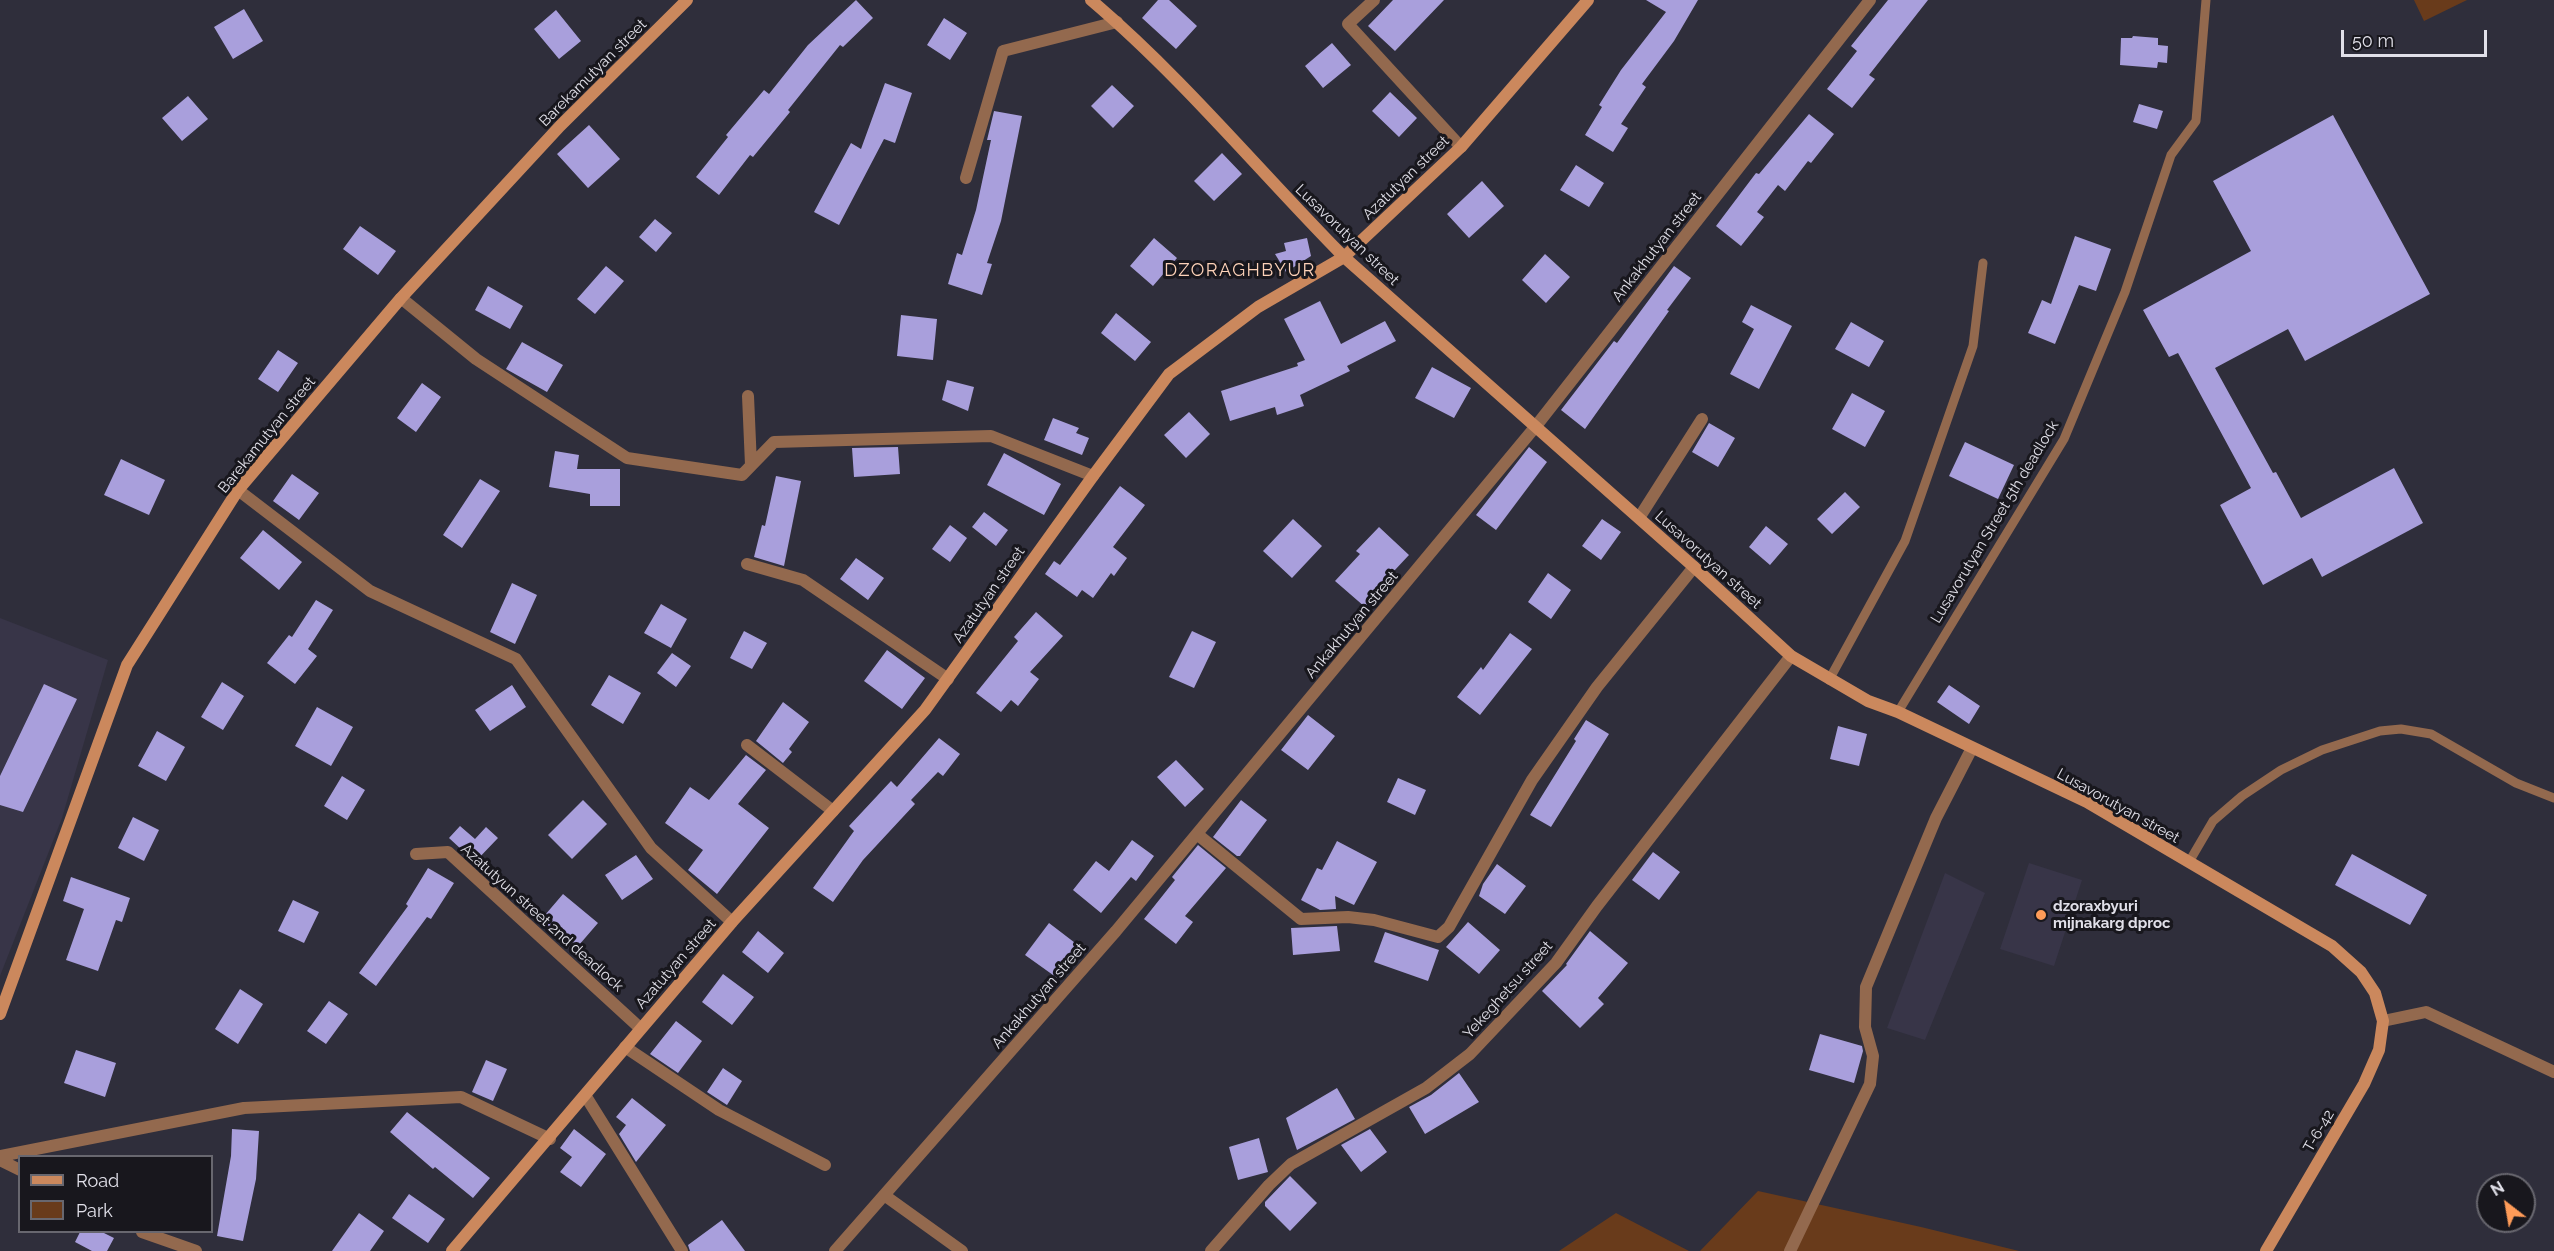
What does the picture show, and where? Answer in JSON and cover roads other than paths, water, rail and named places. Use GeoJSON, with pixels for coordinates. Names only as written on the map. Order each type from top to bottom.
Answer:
{"type":"FeatureCollection","features":[{"type":"Feature","properties":{"kind":"street","name":"Barekamutyan street"},"geometry":{"type":"LineString","coordinates":[[0,1014],[128,665],[238,490],[401,298],[560,126],[687,0]]}},
{"type":"Feature","properties":{"kind":"street","name":"Lusavorutyan street"},"geometry":{"type":"LineString","coordinates":[[1091,0],[1196,98],[1344,257],[1694,567],[1791,656],[1868,701],[1898,712],[2087,802],[2332,946],[2361,972],[2375,993],[2383,1021]]}},
{"type":"Feature","properties":{"kind":"street"},"geometry":{"type":"LineString","coordinates":[[1374,0],[1348,24],[1461,147]]}},
{"type":"Feature","properties":{"kind":"street","name":"Azatutyan street"},"geometry":{"type":"LineString","coordinates":[[452,1251],[550,1139],[640,1028],[732,922],[925,710],[1169,374],[1258,307],[1344,257],[1461,147],[1588,0]]}},
{"type":"Feature","properties":{"kind":"street","name":"Ankakhutyan street"},"geometry":{"type":"LineString","coordinates":[[835,1251],[1116,931],[1536,426],[1870,0]]}},
{"type":"Feature","properties":{"kind":"street"},"geometry":{"type":"LineString","coordinates":[[966,178],[1003,51],[1117,22]]}},
{"type":"Feature","properties":{"kind":"street"},"geometry":{"type":"LineString","coordinates":[[401,298],[476,358],[627,458],[742,475],[774,442],[991,436],[1093,476]]}},
{"type":"Feature","properties":{"kind":"street"},"geometry":{"type":"LineString","coordinates":[[748,396],[751,465]]}},
{"type":"Feature","properties":{"kind":"street"},"geometry":{"type":"LineString","coordinates":[[1639,518],[1702,419]]}},
{"type":"Feature","properties":{"kind":"street"},"geometry":{"type":"LineString","coordinates":[[238,490],[370,591],[516,659],[651,848],[732,922]]}},
{"type":"Feature","properties":{"kind":"street"},"geometry":{"type":"LineString","coordinates":[[747,564],[803,580],[948,679]]}},
{"type":"Feature","properties":{"kind":"street"},"geometry":{"type":"LineString","coordinates":[[1197,834],[1301,918],[1348,917],[1374,920],[1438,937],[1449,927],[1532,780],[1597,687],[1694,567]]}},
{"type":"Feature","properties":{"kind":"street","name":"Yekeghetsu street"},"geometry":{"type":"LineString","coordinates":[[1211,1251],[1269,1185],[1291,1164],[1426,1088],[1470,1054],[1556,963],[1597,906],[1791,656]]}},
{"type":"Feature","properties":{"kind":"street"},"geometry":{"type":"LineString","coordinates":[[747,746],[833,811]]}},
{"type":"Feature","properties":{"kind":"street"},"geometry":{"type":"LineString","coordinates":[[1790,1251],[1870,1084],[1873,1056],[1865,1028],[1866,987],[1936,818],[1972,748]]}},
{"type":"Feature","properties":{"kind":"street","name":"Azatutyun street 2nd deadlock"},"geometry":{"type":"LineString","coordinates":[[416,854],[448,852],[640,1028]]}},
{"type":"Feature","properties":{"kind":"street"},"geometry":{"type":"LineString","coordinates":[[2383,1021],[2426,1012],[2554,1072]]}},
{"type":"Feature","properties":{"kind":"street","name":"T-6-42"},"geometry":{"type":"LineString","coordinates":[[2266,1251],[2364,1084],[2379,1050],[2383,1021]]}},
{"type":"Feature","properties":{"kind":"street"},"geometry":{"type":"LineString","coordinates":[[625,1047],[719,1110],[825,1166]]}},
{"type":"Feature","properties":{"kind":"street"},"geometry":{"type":"LineString","coordinates":[[585,1095],[682,1251]]}},
{"type":"Feature","properties":{"kind":"street"},"geometry":{"type":"LineString","coordinates":[[0,1158],[243,1108],[460,1097],[550,1139]]}},
{"type":"Feature","properties":{"kind":"street"},"geometry":{"type":"LineString","coordinates":[[0,1158],[18,1169]]}},
{"type":"Feature","properties":{"kind":"street"},"geometry":{"type":"LineString","coordinates":[[884,1195],[962,1251]]}},
{"type":"Feature","properties":{"kind":"street"},"geometry":{"type":"LineString","coordinates":[[145,1233],[196,1251]]}},
{"type":"Feature","properties":{"kind":"lane","name":"Lusavorutyan Street 5th deadlock"},"geometry":{"type":"LineString","coordinates":[[1898,712],[2064,439],[2125,292],[2171,155],[2196,121],[2206,0]]}},
{"type":"Feature","properties":{"kind":"lane"},"geometry":{"type":"LineString","coordinates":[[1829,680],[1905,541],[1973,346],[1983,263]]}},
{"type":"Feature","properties":{"kind":"lane"},"geometry":{"type":"LineString","coordinates":[[2189,862],[2213,820],[2251,790],[2281,770],[2322,750],[2380,731],[2401,729],[2431,734],[2516,783],[2554,798]]}},
{"type":"Feature","properties":{"kind":"place","name":"dzoraxbyuri mijnakarg dproc"},"geometry":{"type":"Point","coordinates":[2041,915]}},
{"type":"Feature","properties":{"kind":"district","name":"DZORAGHBYUR"},"geometry":{"type":"Point","coordinates":[1240,271]}}]}
